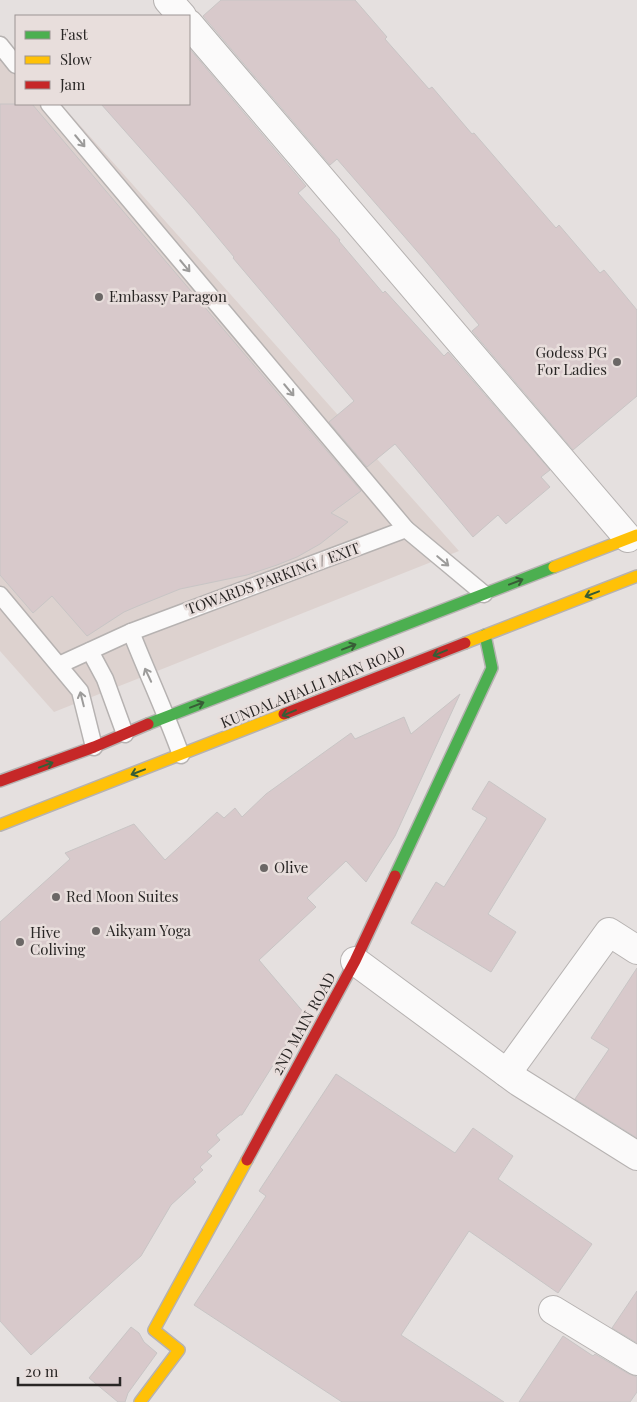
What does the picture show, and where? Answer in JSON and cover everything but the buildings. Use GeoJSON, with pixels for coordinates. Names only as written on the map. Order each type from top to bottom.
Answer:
{"type":"FeatureCollection","features":[{"type":"Feature","properties":{"kind":"main road","name":"KUNDALAHALLI MAIN ROAD"},"geometry":{"type":"LineString","coordinates":[[0,781],[94,747],[167,716],[633,536]]}},
{"type":"Feature","properties":{"kind":"main road","name":"KUNDALAHALLI MAIN ROAD"},"geometry":{"type":"LineString","coordinates":[[0,824],[637,576]]}},
{"type":"Feature","properties":{"kind":"main road","name":"2ND MAIN ROAD"},"geometry":{"type":"LineString","coordinates":[[140,1402],[179,1350],[154,1330],[355,961],[492,668],[485,635]]}},
{"type":"Feature","properties":{"kind":"street"},"geometry":{"type":"LineString","coordinates":[[168,0],[181,15]]}},
{"type":"Feature","properties":{"kind":"street"},"geometry":{"type":"LineString","coordinates":[[190,25],[633,536]]}},
{"type":"Feature","properties":{"kind":"street"},"geometry":{"type":"LineString","coordinates":[[507,1073],[609,932],[637,950]]}},
{"type":"Feature","properties":{"kind":"street"},"geometry":{"type":"LineString","coordinates":[[355,961],[507,1073],[637,1156]]}},
{"type":"Feature","properties":{"kind":"street"},"geometry":{"type":"LineString","coordinates":[[553,1310],[637,1362]]}},
{"type":"Feature","properties":{"kind":"lane"},"geometry":{"type":"LineString","coordinates":[[0,45],[15,64]]}},
{"type":"Feature","properties":{"kind":"lane"},"geometry":{"type":"LineString","coordinates":[[50,105],[406,529],[484,594]]}},
{"type":"Feature","properties":{"kind":"lane","name":"TOWARDS PARKING / EXIT"},"geometry":{"type":"LineString","coordinates":[[58,665],[131,632],[406,529]]}},
{"type":"Feature","properties":{"kind":"lane"},"geometry":{"type":"LineString","coordinates":[[0,595],[80,691],[94,747]]}},
{"type":"Feature","properties":{"kind":"lane"},"geometry":{"type":"LineString","coordinates":[[131,632],[167,716],[181,755]]}},
{"type":"Feature","properties":{"kind":"lane"},"geometry":{"type":"LineString","coordinates":[[90,651],[105,679],[125,734]]}},
{"type":"Feature","properties":{"kind":"shaded area","name":"Embassy Paragon"},"geometry":{"type":"Polygon","coordinates":[[[0,36],[15,53],[15,105],[62,105],[459,551],[54,712],[0,651],[0,36]]]}},
{"type":"Feature","properties":{"kind":"traffic: fast"},"geometry":{"type":"LineString","coordinates":[[148,724],[554,567]]}},
{"type":"Feature","properties":{"kind":"traffic: fast"},"geometry":{"type":"LineString","coordinates":[[395,876],[492,668],[485,635]]}},
{"type":"Feature","properties":{"kind":"traffic: slow"},"geometry":{"type":"LineString","coordinates":[[554,567],[637,535]]}},
{"type":"Feature","properties":{"kind":"traffic: slow"},"geometry":{"type":"LineString","coordinates":[[465,643],[637,576]]}},
{"type":"Feature","properties":{"kind":"traffic: slow"},"geometry":{"type":"LineString","coordinates":[[0,825],[284,714]]}},
{"type":"Feature","properties":{"kind":"traffic: slow"},"geometry":{"type":"LineString","coordinates":[[140,1402],[179,1350],[154,1330],[247,1160]]}},
{"type":"Feature","properties":{"kind":"traffic: jam"},"geometry":{"type":"LineString","coordinates":[[284,714],[465,643]]}},
{"type":"Feature","properties":{"kind":"traffic: jam"},"geometry":{"type":"LineString","coordinates":[[0,781],[94,747],[148,724]]}},
{"type":"Feature","properties":{"kind":"traffic: jam"},"geometry":{"type":"LineString","coordinates":[[247,1160],[355,961],[395,876]]}},
{"type":"Feature","properties":{"kind":"place","name":"Embassy Paragon"},"geometry":{"type":"Point","coordinates":[99,297]}},
{"type":"Feature","properties":{"kind":"place","name":"Godess PG For Ladies"},"geometry":{"type":"Point","coordinates":[617,362]}},
{"type":"Feature","properties":{"kind":"place","name":"Olive"},"geometry":{"type":"Point","coordinates":[264,868]}},
{"type":"Feature","properties":{"kind":"place","name":"Red Moon Suites"},"geometry":{"type":"Point","coordinates":[56,897]}},
{"type":"Feature","properties":{"kind":"place","name":"Aikyam Yoga"},"geometry":{"type":"Point","coordinates":[96,931]}},
{"type":"Feature","properties":{"kind":"place","name":"Hive Coliving"},"geometry":{"type":"Point","coordinates":[20,942]}}]}
